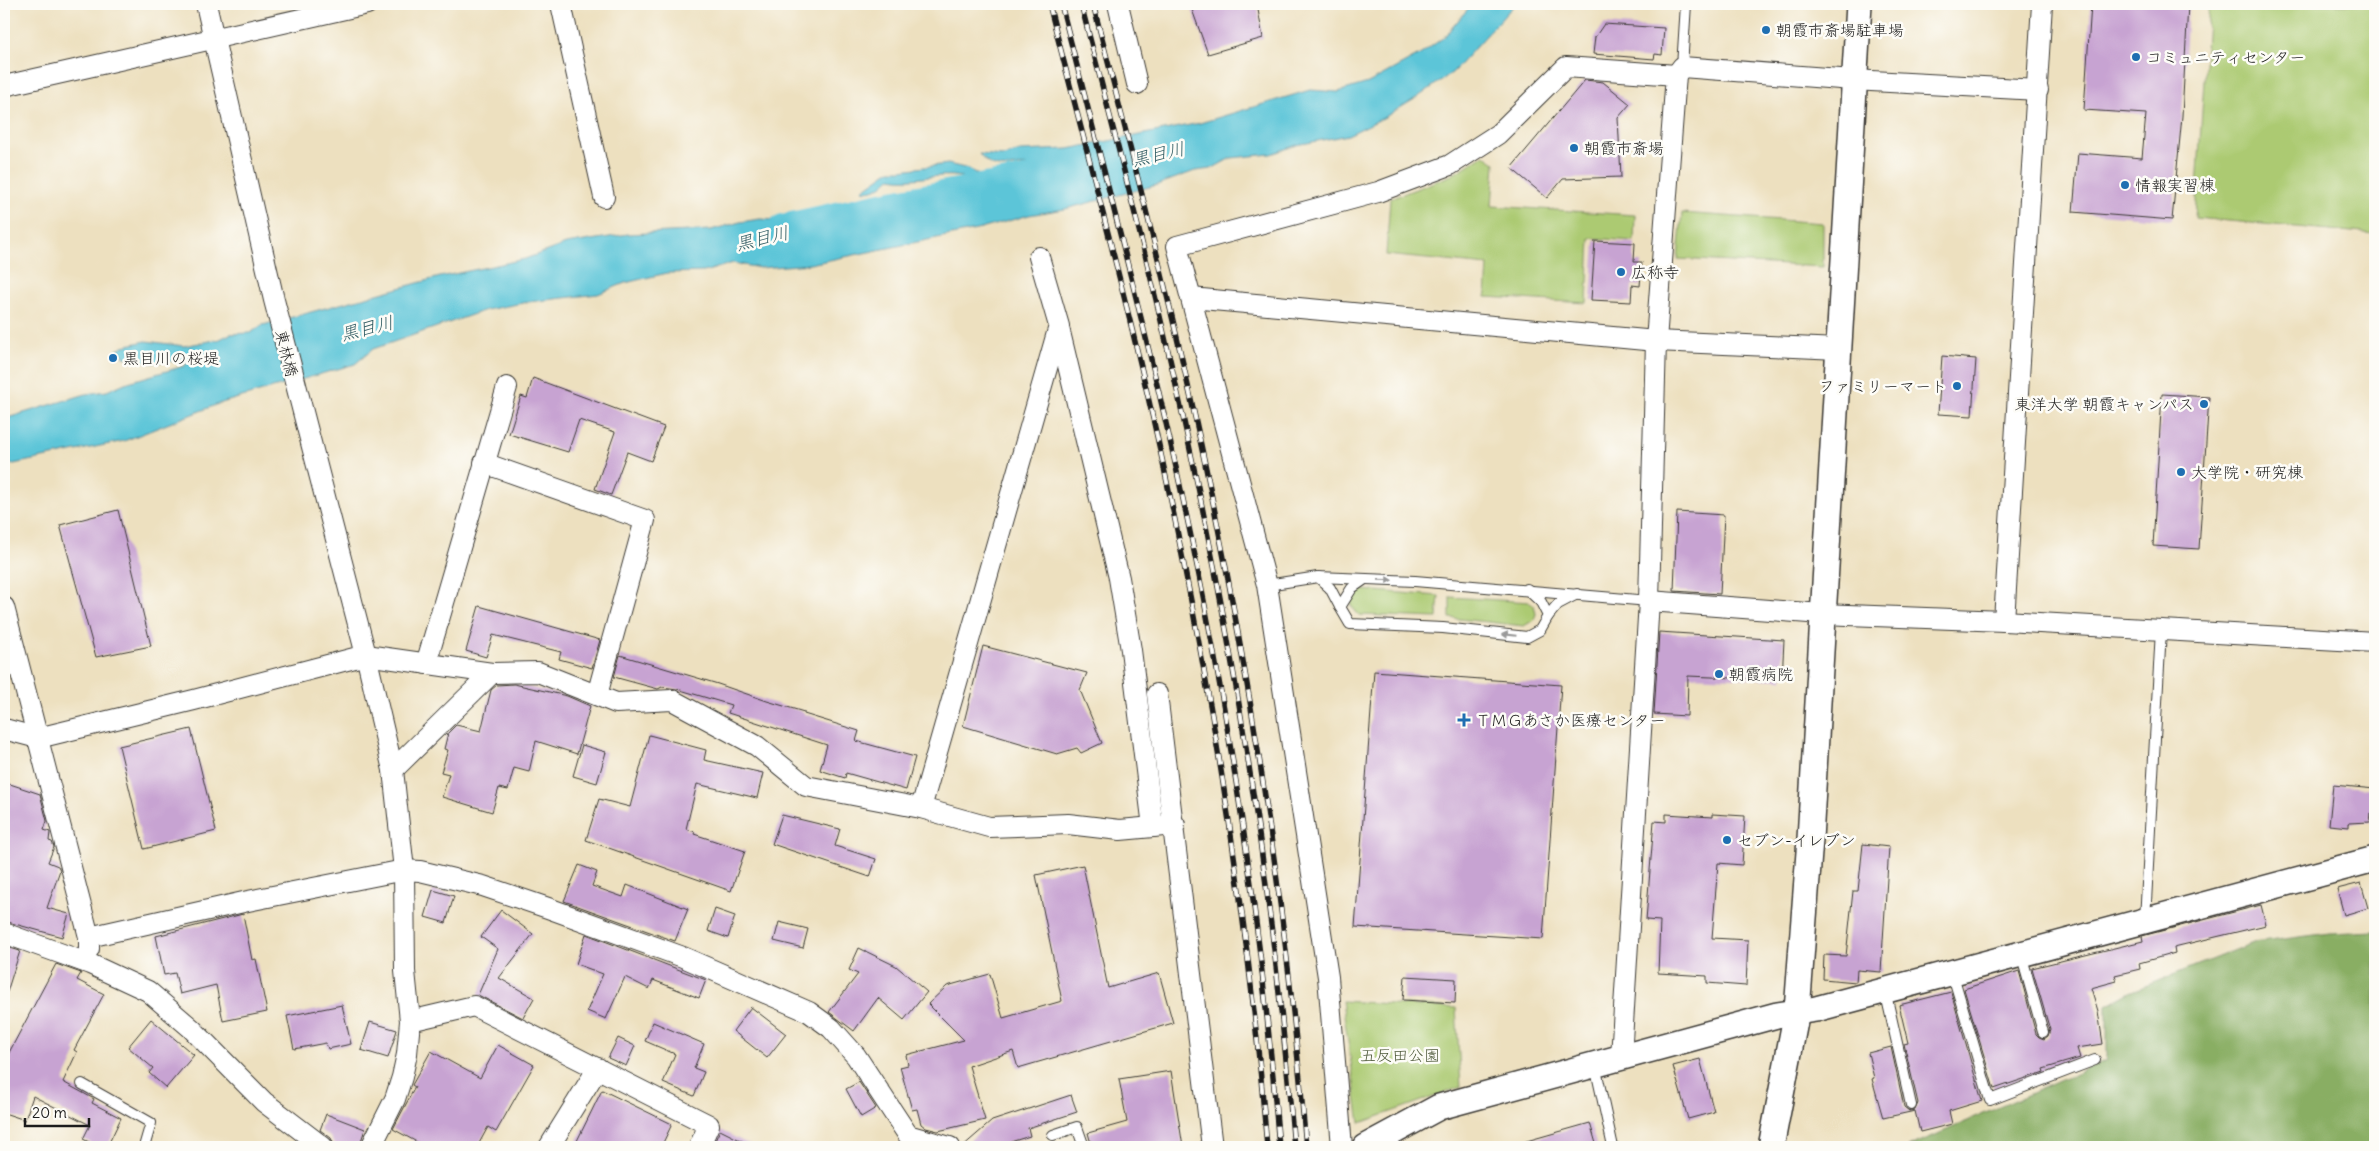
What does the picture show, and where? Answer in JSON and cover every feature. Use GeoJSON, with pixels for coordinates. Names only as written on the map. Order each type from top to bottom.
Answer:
{"type":"FeatureCollection","features":[{"type":"Feature","properties":{"kind":"street","name":"東林橋"},"geometry":{"type":"LineString","coordinates":[[206,4],[274,300],[366,655],[392,770],[404,870],[405,971],[410,1021],[407,1054],[402,1077],[395,1099],[371,1147]]}},
{"type":"Feature","properties":{"kind":"street"},"geometry":{"type":"LineString","coordinates":[[4,86],[367,4]]}},
{"type":"Feature","properties":{"kind":"street"},"geometry":{"type":"LineString","coordinates":[[561,4],[604,197]]}},
{"type":"Feature","properties":{"kind":"street"},"geometry":{"type":"LineString","coordinates":[[1118,4],[1136,84]]}},
{"type":"Feature","properties":{"kind":"street"},"geometry":{"type":"LineString","coordinates":[[1771,1147],[1798,1011],[1810,839],[1853,80],[1859,4]]}},
{"type":"Feature","properties":{"kind":"street"},"geometry":{"type":"LineString","coordinates":[[2004,621],[2042,4]]}},
{"type":"Feature","properties":{"kind":"street"},"geometry":{"type":"LineString","coordinates":[[1342,1147],[1328,977],[1267,585],[1177,246],[1378,192],[1450,165],[1498,134],[1566,67],[1679,71],[2038,90]]}},
{"type":"Feature","properties":{"kind":"street"},"geometry":{"type":"LineString","coordinates":[[1621,1057],[1649,600],[1656,341],[1679,71]]}},
{"type":"Feature","properties":{"kind":"street"},"geometry":{"type":"LineString","coordinates":[[1039,257],[1059,326],[1100,491],[1119,578],[1131,650],[1153,827]]}},
{"type":"Feature","properties":{"kind":"street"},"geometry":{"type":"LineString","coordinates":[[1191,298],[1656,341],[1838,349]]}},
{"type":"Feature","properties":{"kind":"street"},"geometry":{"type":"LineString","coordinates":[[921,808],[1059,326]]}},
{"type":"Feature","properties":{"kind":"street"},"geometry":{"type":"LineString","coordinates":[[426,664],[507,387]]}},
{"type":"Feature","properties":{"kind":"street"},"geometry":{"type":"LineString","coordinates":[[484,463],[645,520],[596,695]]}},
{"type":"Feature","properties":{"kind":"street"},"geometry":{"type":"LineString","coordinates":[[1649,600],[1822,614],[2004,621],[2375,642]]}},
{"type":"Feature","properties":{"kind":"street"},"geometry":{"type":"LineString","coordinates":[[4,607],[89,937],[90,964]]}},
{"type":"Feature","properties":{"kind":"street"},"geometry":{"type":"LineString","coordinates":[[4,729],[38,738],[366,655],[492,673],[538,672],[616,703],[672,700],[757,746],[806,786],[921,808],[989,827],[1068,824],[1120,830],[1175,825]]}},
{"type":"Feature","properties":{"kind":"street"},"geometry":{"type":"LineString","coordinates":[[392,770],[492,673]]}},
{"type":"Feature","properties":{"kind":"street"},"geometry":{"type":"LineString","coordinates":[[1157,694],[1175,825],[1212,1147]]}},
{"type":"Feature","properties":{"kind":"street"},"geometry":{"type":"LineString","coordinates":[[1365,1147],[1438,1107],[1778,1015],[1816,1009],[2375,859]]}},
{"type":"Feature","properties":{"kind":"street"},"geometry":{"type":"LineString","coordinates":[[89,937],[248,900],[404,870],[420,871],[483,886],[683,957],[809,1012],[831,1028],[856,1056],[908,1135],[950,1147]]}},
{"type":"Feature","properties":{"kind":"street"},"geometry":{"type":"LineString","coordinates":[[4,933],[90,964],[148,991],[191,1028],[264,1102],[324,1147]]}},
{"type":"Feature","properties":{"kind":"street"},"geometry":{"type":"LineString","coordinates":[[410,1021],[474,1006],[710,1125],[699,1147]]}},
{"type":"Feature","properties":{"kind":"street"},"geometry":{"type":"LineString","coordinates":[[549,1147],[598,1068]]}},
{"type":"Feature","properties":{"kind":"lane"},"geometry":{"type":"LineString","coordinates":[[1679,71],[1686,4]]}},
{"type":"Feature","properties":{"kind":"lane"},"geometry":{"type":"LineString","coordinates":[[1318,577],[1330,588],[1350,624],[1442,628],[1527,637],[1540,630],[1558,604],[1578,594]]}},
{"type":"Feature","properties":{"kind":"lane"},"geometry":{"type":"LineString","coordinates":[[1267,585],[1318,577],[1415,581],[1649,600]]}},
{"type":"Feature","properties":{"kind":"lane"},"geometry":{"type":"LineString","coordinates":[[1340,607],[1352,588],[1364,579]]}},
{"type":"Feature","properties":{"kind":"lane"},"geometry":{"type":"LineString","coordinates":[[1527,589],[1542,602],[1548,616]]}},
{"type":"Feature","properties":{"kind":"lane"},"geometry":{"type":"LineString","coordinates":[[2145,920],[2161,630]]}},
{"type":"Feature","properties":{"kind":"lane"},"geometry":{"type":"LineString","coordinates":[[2020,953],[2043,1032]]}},
{"type":"Feature","properties":{"kind":"lane"},"geometry":{"type":"LineString","coordinates":[[1952,971],[1990,1100],[2095,1060]]}},
{"type":"Feature","properties":{"kind":"lane"},"geometry":{"type":"LineString","coordinates":[[1885,989],[1911,1105]]}},
{"type":"Feature","properties":{"kind":"lane"},"geometry":{"type":"LineString","coordinates":[[1594,1065],[1613,1147]]}},
{"type":"Feature","properties":{"kind":"lane"},"geometry":{"type":"LineString","coordinates":[[82,1084],[151,1123],[144,1147]]}},
{"type":"Feature","properties":{"kind":"lane"},"geometry":{"type":"LineString","coordinates":[[1054,1135],[1077,1127],[1084,1147]]}},
{"type":"Feature","properties":{"kind":"green space"},"geometry":{"type":"Polygon","coordinates":[[[2209,4],[2375,4],[2375,234],[2195,218],[2209,4]]]}},
{"type":"Feature","properties":{"kind":"green space"},"geometry":{"type":"Polygon","coordinates":[[[1484,155],[1495,163],[1492,206],[1635,215],[1634,241],[1590,238],[1587,303],[1486,297],[1488,265],[1386,255],[1390,199],[1452,175],[1484,155]]]}},
{"type":"Feature","properties":{"kind":"green space"},"geometry":{"type":"Polygon","coordinates":[[[1682,213],[1823,223],[1823,267],[1678,259],[1682,213]]]}},
{"type":"Feature","properties":{"kind":"green space"},"geometry":{"type":"Polygon","coordinates":[[[1363,590],[1439,596],[1437,618],[1359,615],[1351,606],[1351,603],[1352,598],[1357,592],[1363,590]]]}},
{"type":"Feature","properties":{"kind":"green space"},"geometry":{"type":"Polygon","coordinates":[[[1450,597],[1530,602],[1534,605],[1536,614],[1534,620],[1524,626],[1450,618],[1450,597]]]}},
{"type":"Feature","properties":{"kind":"green space"},"geometry":{"type":"Polygon","coordinates":[[[2375,931],[2375,1147],[1908,1147],[2107,1060],[2107,1005],[2130,992],[2253,943],[2330,933],[2375,931]]]}},
{"type":"Feature","properties":{"kind":"green space","name":"五反田公園"},"geometry":{"type":"Polygon","coordinates":[[[1342,1001],[1456,1008],[1461,1087],[1360,1123],[1342,1001]]]}},
{"type":"Feature","properties":{"kind":"water"},"geometry":{"type":"Polygon","coordinates":[[[1472,4],[1515,4],[1453,72],[1418,97],[1385,117],[1348,135],[1297,145],[1271,154],[1231,158],[1211,169],[1195,171],[1157,185],[1065,209],[1029,215],[981,229],[810,264],[760,268],[733,263],[704,272],[667,273],[625,283],[598,294],[528,302],[486,310],[373,349],[355,364],[218,404],[124,441],[4,466],[4,419],[86,394],[107,391],[125,383],[184,366],[188,363],[186,360],[151,363],[124,357],[123,354],[116,354],[116,351],[123,346],[146,341],[184,346],[220,339],[230,334],[250,333],[263,325],[440,277],[525,259],[566,244],[628,234],[711,230],[760,219],[790,221],[826,212],[831,214],[837,225],[844,231],[857,229],[872,222],[921,215],[985,196],[986,192],[962,189],[959,187],[962,177],[952,176],[908,179],[890,178],[878,188],[870,191],[862,190],[890,170],[948,164],[969,169],[985,179],[999,181],[1011,176],[1029,178],[1039,169],[1023,165],[995,166],[987,162],[979,154],[1004,156],[1020,151],[1068,149],[1200,123],[1310,90],[1338,92],[1368,83],[1421,54],[1444,37],[1472,4]]]}},
{"type":"Feature","properties":{"kind":"building"},"geometry":{"type":"Polygon","coordinates":[[[1190,4],[1257,4],[1263,38],[1208,54],[1190,4]]]}},
{"type":"Feature","properties":{"kind":"building"},"geometry":{"type":"Polygon","coordinates":[[[2091,4],[2188,4],[2182,116],[2172,220],[2073,212],[2078,153],[2142,158],[2146,114],[2084,110],[2091,4]]]}},
{"type":"Feature","properties":{"kind":"building"},"geometry":{"type":"Polygon","coordinates":[[[1604,24],[1664,28],[1662,55],[1655,54],[1654,59],[1593,54],[1595,37],[1604,24]]]}},
{"type":"Feature","properties":{"kind":"building","name":"朝霞市斎場"},"geometry":{"type":"Polygon","coordinates":[[[1585,80],[1603,82],[1630,104],[1618,118],[1621,177],[1563,179],[1547,198],[1511,168],[1585,80]]]}},
{"type":"Feature","properties":{"kind":"building"},"geometry":{"type":"Polygon","coordinates":[[[1595,241],[1635,243],[1634,262],[1642,262],[1640,286],[1632,285],[1631,302],[1591,300],[1595,241]]]}},
{"type":"Feature","properties":{"kind":"building","name":"ファミリーマート"},"geometry":{"type":"Polygon","coordinates":[[[1942,356],[1976,359],[1972,416],[1938,414],[1942,356]]]}},
{"type":"Feature","properties":{"kind":"building"},"geometry":{"type":"Polygon","coordinates":[[[533,378],[664,427],[651,461],[627,452],[611,495],[595,489],[615,432],[579,420],[568,452],[509,434],[521,396],[527,398],[533,378]]]}},
{"type":"Feature","properties":{"kind":"building","name":"大学院・研究棟"},"geometry":{"type":"Polygon","coordinates":[[[2162,394],[2209,397],[2199,549],[2153,546],[2162,394]]]}},
{"type":"Feature","properties":{"kind":"building"},"geometry":{"type":"Polygon","coordinates":[[[118,510],[151,646],[96,657],[60,525],[118,510]]]}},
{"type":"Feature","properties":{"kind":"building"},"geometry":{"type":"Polygon","coordinates":[[[1677,512],[1724,515],[1720,594],[1674,591],[1677,512]]]}},
{"type":"Feature","properties":{"kind":"building"},"geometry":{"type":"Polygon","coordinates":[[[479,606],[600,640],[592,668],[559,659],[561,652],[493,635],[486,657],[466,651],[479,606]]]}},
{"type":"Feature","properties":{"kind":"building","name":"朝霞病院"},"geometry":{"type":"Polygon","coordinates":[[[1659,632],[1784,640],[1782,680],[1688,676],[1687,716],[1654,714],[1659,632]]]}},
{"type":"Feature","properties":{"kind":"building"},"geometry":{"type":"Polygon","coordinates":[[[983,646],[1087,673],[1080,690],[1102,743],[1081,753],[1077,748],[1057,754],[963,726],[983,646]]]}},
{"type":"Feature","properties":{"kind":"building"},"geometry":{"type":"Polygon","coordinates":[[[620,655],[718,684],[859,731],[856,741],[915,757],[906,790],[846,773],[845,778],[820,770],[827,745],[728,713],[731,705],[677,689],[662,687],[658,689],[614,677],[620,655]]]}},
{"type":"Feature","properties":{"kind":"building"},"geometry":{"type":"Polygon","coordinates":[[[1374,671],[1561,685],[1543,939],[1355,927],[1374,671]]]}},
{"type":"Feature","properties":{"kind":"building"},"geometry":{"type":"Polygon","coordinates":[[[514,684],[567,696],[590,706],[577,754],[536,741],[529,772],[514,768],[508,790],[499,788],[492,812],[442,797],[449,774],[441,772],[448,750],[444,749],[448,733],[456,725],[481,731],[491,690],[497,685],[514,684]]]}},
{"type":"Feature","properties":{"kind":"building"},"geometry":{"type":"Polygon","coordinates":[[[191,729],[216,831],[144,849],[119,746],[191,729]]]}},
{"type":"Feature","properties":{"kind":"building"},"geometry":{"type":"Polygon","coordinates":[[[649,735],[706,750],[704,760],[763,773],[757,798],[697,784],[686,829],[695,832],[694,834],[745,851],[731,891],[586,840],[599,799],[630,807],[649,735]]]}},
{"type":"Feature","properties":{"kind":"building"},"geometry":{"type":"Polygon","coordinates":[[[582,745],[606,752],[597,783],[573,776],[582,745]]]}},
{"type":"Feature","properties":{"kind":"building"},"geometry":{"type":"Polygon","coordinates":[[[4,782],[40,794],[47,821],[44,830],[50,832],[49,841],[52,842],[54,847],[48,862],[58,866],[60,870],[47,908],[69,914],[62,937],[4,921],[4,782]]]}},
{"type":"Feature","properties":{"kind":"building"},"geometry":{"type":"Polygon","coordinates":[[[2333,785],[2375,789],[2375,813],[2371,813],[2370,822],[2349,823],[2349,827],[2329,825],[2333,785]]]}},
{"type":"Feature","properties":{"kind":"building"},"geometry":{"type":"Polygon","coordinates":[[[1666,814],[1712,817],[1712,814],[1745,816],[1742,865],[1718,863],[1712,938],[1748,940],[1746,986],[1707,983],[1707,976],[1658,973],[1660,921],[1646,920],[1654,821],[1666,822],[1666,814]]]}},
{"type":"Feature","properties":{"kind":"building"},"geometry":{"type":"Polygon","coordinates":[[[782,815],[840,829],[835,846],[876,859],[870,877],[772,844],[782,815]]]}},
{"type":"Feature","properties":{"kind":"building"},"geometry":{"type":"Polygon","coordinates":[[[1863,844],[1889,847],[1881,972],[1857,970],[1856,982],[1823,979],[1824,955],[1846,956],[1853,891],[1858,891],[1863,844]]]}},
{"type":"Feature","properties":{"kind":"building"},"geometry":{"type":"Polygon","coordinates":[[[579,865],[597,872],[592,886],[623,897],[627,885],[688,909],[675,941],[564,901],[579,865]]]}},
{"type":"Feature","properties":{"kind":"building"},"geometry":{"type":"Polygon","coordinates":[[[1083,865],[1108,988],[1159,973],[1173,1023],[1018,1068],[1013,1051],[969,1066],[985,1120],[938,1131],[926,1128],[921,1124],[917,1109],[912,1110],[900,1067],[908,1065],[906,1055],[964,1040],[928,1004],[947,986],[990,974],[1003,1018],[1062,1001],[1036,875],[1083,865]]]}},
{"type":"Feature","properties":{"kind":"building"},"geometry":{"type":"Polygon","coordinates":[[[2361,883],[2368,908],[2344,915],[2337,889],[2361,883]]]}},
{"type":"Feature","properties":{"kind":"building"},"geometry":{"type":"Polygon","coordinates":[[[433,890],[454,896],[446,923],[425,917],[433,890]]]}},
{"type":"Feature","properties":{"kind":"building"},"geometry":{"type":"Polygon","coordinates":[[[2261,905],[2266,925],[2174,947],[2175,953],[2139,963],[2140,969],[2115,975],[2117,981],[2091,988],[2098,1011],[2103,1044],[2077,1048],[2080,1058],[2043,1069],[2044,1072],[1994,1089],[1964,989],[2019,971],[2036,1034],[2044,1039],[2048,1036],[2050,1030],[2032,968],[2143,941],[2142,936],[2261,905]]]}},
{"type":"Feature","properties":{"kind":"building"},"geometry":{"type":"Polygon","coordinates":[[[715,909],[735,916],[728,938],[708,931],[715,909]]]}},
{"type":"Feature","properties":{"kind":"building"},"geometry":{"type":"Polygon","coordinates":[[[501,910],[533,934],[499,978],[534,998],[523,1018],[478,995],[498,949],[481,937],[501,910]]]}},
{"type":"Feature","properties":{"kind":"building"},"geometry":{"type":"Polygon","coordinates":[[[243,914],[252,960],[256,959],[267,1012],[223,1021],[216,985],[180,994],[175,973],[164,975],[156,936],[243,914]]]}},
{"type":"Feature","properties":{"kind":"building"},"geometry":{"type":"Polygon","coordinates":[[[779,922],[808,929],[803,948],[774,941],[779,922]]]}},
{"type":"Feature","properties":{"kind":"building"},"geometry":{"type":"Polygon","coordinates":[[[586,934],[706,980],[699,998],[653,980],[649,989],[625,977],[606,1019],[587,1011],[603,974],[576,964],[586,934]]]}},
{"type":"Feature","properties":{"kind":"building"},"geometry":{"type":"Polygon","coordinates":[[[4,946],[20,951],[7,992],[4,991],[4,946]]]}},
{"type":"Feature","properties":{"kind":"building"},"geometry":{"type":"Polygon","coordinates":[[[859,948],[896,966],[927,992],[904,1020],[878,998],[854,1031],[829,1012],[858,974],[849,970],[859,948]]]}},
{"type":"Feature","properties":{"kind":"building"},"geometry":{"type":"Polygon","coordinates":[[[56,964],[81,973],[77,980],[104,994],[74,1050],[77,1052],[63,1082],[94,1099],[92,1103],[121,1118],[107,1147],[99,1147],[83,1139],[90,1125],[33,1096],[25,1120],[4,1113],[4,1062],[56,964]]]}},
{"type":"Feature","properties":{"kind":"building"},"geometry":{"type":"Polygon","coordinates":[[[1405,976],[1456,979],[1455,1003],[1403,1000],[1405,976]]]}},
{"type":"Feature","properties":{"kind":"building"},"geometry":{"type":"Polygon","coordinates":[[[1951,992],[1982,1101],[1949,1111],[1952,1124],[1920,1132],[1915,1111],[1883,1118],[1872,1079],[1874,1078],[1868,1053],[1891,1047],[1904,1107],[1909,1111],[1915,1110],[1918,1103],[1904,1044],[1908,1043],[1899,1005],[1951,992]]]}},
{"type":"Feature","properties":{"kind":"building"},"geometry":{"type":"Polygon","coordinates":[[[342,1005],[351,1044],[328,1049],[326,1043],[294,1049],[287,1016],[342,1005]]]}},
{"type":"Feature","properties":{"kind":"building"},"geometry":{"type":"Polygon","coordinates":[[[751,1007],[786,1034],[767,1058],[733,1031],[751,1007]]]}},
{"type":"Feature","properties":{"kind":"building"},"geometry":{"type":"Polygon","coordinates":[[[151,1019],[194,1055],[166,1088],[149,1073],[153,1068],[128,1047],[151,1019]]]}},
{"type":"Feature","properties":{"kind":"building"},"geometry":{"type":"Polygon","coordinates":[[[370,1022],[397,1030],[388,1058],[361,1050],[370,1022]]]}},
{"type":"Feature","properties":{"kind":"building"},"geometry":{"type":"Polygon","coordinates":[[[653,1022],[704,1044],[694,1068],[704,1072],[694,1096],[663,1083],[675,1054],[645,1041],[653,1022]]]}},
{"type":"Feature","properties":{"kind":"building"},"geometry":{"type":"Polygon","coordinates":[[[618,1038],[635,1046],[626,1066],[608,1058],[618,1038]]]}},
{"type":"Feature","properties":{"kind":"building"},"geometry":{"type":"Polygon","coordinates":[[[498,1045],[534,1065],[496,1132],[488,1127],[477,1147],[426,1147],[393,1129],[415,1087],[412,1085],[431,1051],[480,1078],[498,1045]]]}},
{"type":"Feature","properties":{"kind":"building"},"geometry":{"type":"Polygon","coordinates":[[[1700,1059],[1714,1112],[1688,1119],[1673,1066],[1700,1059]]]}},
{"type":"Feature","properties":{"kind":"building"},"geometry":{"type":"Polygon","coordinates":[[[1171,1071],[1183,1147],[1092,1147],[1088,1133],[1127,1122],[1119,1079],[1171,1071]]]}},
{"type":"Feature","properties":{"kind":"building"},"geometry":{"type":"Polygon","coordinates":[[[859,1082],[876,1108],[861,1117],[846,1089],[859,1082]]]}},
{"type":"Feature","properties":{"kind":"building"},"geometry":{"type":"Polygon","coordinates":[[[602,1090],[672,1124],[661,1147],[574,1147],[602,1090]]]}},
{"type":"Feature","properties":{"kind":"building"},"geometry":{"type":"Polygon","coordinates":[[[1071,1095],[1077,1112],[1028,1128],[1030,1136],[994,1147],[962,1147],[992,1121],[1071,1095]]]}},
{"type":"Feature","properties":{"kind":"building"},"geometry":{"type":"Polygon","coordinates":[[[326,1114],[365,1129],[359,1147],[335,1147],[331,1138],[320,1130],[326,1114]]]}},
{"type":"Feature","properties":{"kind":"building"},"geometry":{"type":"Polygon","coordinates":[[[1590,1123],[1597,1147],[1523,1147],[1523,1142],[1590,1123]]]}},
{"type":"Feature","properties":{"kind":"building"},"geometry":{"type":"Polygon","coordinates":[[[720,1130],[754,1147],[712,1147],[720,1130]]]}},
{"type":"Feature","properties":{"kind":"waterway","name":"黒目川"},"geometry":{"type":"LineString","coordinates":[[785,233],[884,211],[1038,183]]}},
{"type":"Feature","properties":{"kind":"railway"},"geometry":{"type":"LineString","coordinates":[[1049,4],[1135,341],[1166,477],[1195,619],[1221,769],[1243,920],[1267,1147]]}},
{"type":"Feature","properties":{"kind":"railway"},"geometry":{"type":"LineString","coordinates":[[1061,4],[1123,244],[1162,405],[1213,648],[1235,772],[1253,897],[1268,1022],[1279,1147]]}},
{"type":"Feature","properties":{"kind":"railway"},"geometry":{"type":"LineString","coordinates":[[1081,4],[1167,345],[1210,544],[1226,629],[1241,715],[1266,887],[1277,974],[1294,1147]]}},
{"type":"Feature","properties":{"kind":"railway"},"geometry":{"type":"LineString","coordinates":[[1093,4],[1179,345],[1238,630],[1278,888],[1289,974],[1306,1147]]}},
{"type":"Feature","properties":{"kind":"place","name":"朝霞市斎場駐車場"},"geometry":{"type":"Point","coordinates":[1766,30]}},
{"type":"Feature","properties":{"kind":"place","name":"コミュニティセンター"},"geometry":{"type":"Point","coordinates":[2136,57]}},
{"type":"Feature","properties":{"kind":"place","name":"朝霞市斎場"},"geometry":{"type":"Point","coordinates":[1574,148]}},
{"type":"Feature","properties":{"kind":"place","name":"情報実習棟"},"geometry":{"type":"Point","coordinates":[2125,185]}},
{"type":"Feature","properties":{"kind":"place","name":"広称寺"},"geometry":{"type":"Point","coordinates":[1621,272]}},
{"type":"Feature","properties":{"kind":"place","name":"黒目川の桜堤"},"geometry":{"type":"Point","coordinates":[113,358]}},
{"type":"Feature","properties":{"kind":"place","name":"ファミリーマート"},"geometry":{"type":"Point","coordinates":[1957,386]}},
{"type":"Feature","properties":{"kind":"place","name":"東洋大学 朝霞キャンパス"},"geometry":{"type":"Point","coordinates":[2204,404]}},
{"type":"Feature","properties":{"kind":"place","name":"大学院・研究棟"},"geometry":{"type":"Point","coordinates":[2181,472]}},
{"type":"Feature","properties":{"kind":"place","name":"朝霞病院"},"geometry":{"type":"Point","coordinates":[1719,674]}},
{"type":"Feature","properties":{"kind":"place","name":"ＴＭＧあさか医療センター"},"geometry":{"type":"Point","coordinates":[1464,720]}},
{"type":"Feature","properties":{"kind":"place","name":"セブン-イレブン"},"geometry":{"type":"Point","coordinates":[1727,840]}}]}
